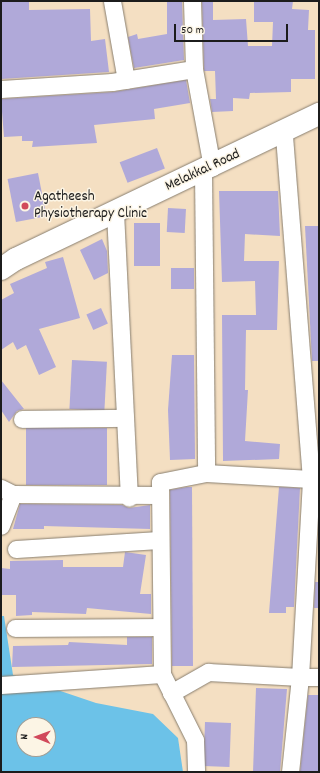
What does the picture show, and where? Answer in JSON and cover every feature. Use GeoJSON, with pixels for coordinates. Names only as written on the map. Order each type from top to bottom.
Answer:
{"type":"FeatureCollection","features":[{"type":"Feature","properties":{"kind":"main road","name":"Melakkal Road"},"geometry":{"type":"LineString","coordinates":[[1,269],[115,212],[284,133],[319,114]]}},
{"type":"Feature","properties":{"kind":"street"},"geometry":{"type":"LineString","coordinates":[[112,1],[126,80]]}},
{"type":"Feature","properties":{"kind":"street"},"geometry":{"type":"LineString","coordinates":[[192,1],[194,69],[208,169],[206,473]]}},
{"type":"Feature","properties":{"kind":"street"},"geometry":{"type":"LineString","coordinates":[[1,89],[126,80],[194,69]]}},
{"type":"Feature","properties":{"kind":"street"},"geometry":{"type":"LineString","coordinates":[[284,133],[313,442],[300,677],[290,772]]}},
{"type":"Feature","properties":{"kind":"street"},"geometry":{"type":"LineString","coordinates":[[115,212],[129,498]]}},
{"type":"Feature","properties":{"kind":"street"},"geometry":{"type":"LineString","coordinates":[[22,419],[125,418]]}},
{"type":"Feature","properties":{"kind":"street"},"geometry":{"type":"LineString","coordinates":[[196,772],[195,740],[162,674],[158,495],[160,482],[206,473],[311,479]]}},
{"type":"Feature","properties":{"kind":"street"},"geometry":{"type":"LineString","coordinates":[[1,526],[7,491],[129,498],[158,495]]}},
{"type":"Feature","properties":{"kind":"street"},"geometry":{"type":"LineString","coordinates":[[16,550],[159,540]]}},
{"type":"Feature","properties":{"kind":"street"},"geometry":{"type":"LineString","coordinates":[[15,628],[161,627]]}},
{"type":"Feature","properties":{"kind":"street"},"geometry":{"type":"LineString","coordinates":[[172,693],[208,672],[319,677]]}},
{"type":"Feature","properties":{"kind":"street"},"geometry":{"type":"LineString","coordinates":[[1,685],[162,674]]}},
{"type":"Feature","properties":{"kind":"water"},"geometry":{"type":"Polygon","coordinates":[[[1,616],[4,616],[13,675],[96,703],[153,714],[178,738],[183,772],[1,772],[1,616]]]}},
{"type":"Feature","properties":{"kind":"building"},"geometry":{"type":"Polygon","coordinates":[[[1,1],[29,1],[29,10],[90,9],[91,41],[105,39],[109,72],[1,79],[1,1]]]}},
{"type":"Feature","properties":{"kind":"building"},"geometry":{"type":"Polygon","coordinates":[[[167,1],[182,1],[184,60],[134,68],[128,37],[137,34],[138,39],[167,34],[167,1]]]}},
{"type":"Feature","properties":{"kind":"building"},"geometry":{"type":"Polygon","coordinates":[[[202,1],[213,1],[213,20],[246,19],[248,46],[272,46],[273,22],[254,22],[254,1],[293,1],[292,9],[309,10],[308,30],[315,30],[315,79],[291,79],[291,92],[250,93],[249,99],[233,98],[233,111],[212,112],[210,99],[216,99],[215,71],[204,71],[202,1]]]}},
{"type":"Feature","properties":{"kind":"building"},"geometry":{"type":"Polygon","coordinates":[[[186,80],[190,103],[154,109],[155,119],[94,125],[97,143],[32,147],[33,141],[22,141],[22,136],[4,137],[1,99],[113,92],[186,80]]]}},
{"type":"Feature","properties":{"kind":"building"},"geometry":{"type":"Polygon","coordinates":[[[157,148],[165,169],[128,183],[120,162],[157,148]]]}},
{"type":"Feature","properties":{"kind":"building"},"geometry":{"type":"Polygon","coordinates":[[[38,173],[46,216],[16,222],[8,179],[38,173]]]}},
{"type":"Feature","properties":{"kind":"building"},"geometry":{"type":"Polygon","coordinates":[[[219,191],[278,191],[280,236],[245,234],[244,261],[279,261],[277,330],[246,330],[245,390],[248,390],[245,441],[280,444],[279,459],[223,461],[222,315],[256,315],[255,281],[222,282],[219,191]]]}},
{"type":"Feature","properties":{"kind":"building"},"geometry":{"type":"Polygon","coordinates":[[[168,208],[186,209],[185,233],[167,232],[168,208]]]}},
{"type":"Feature","properties":{"kind":"building"},"geometry":{"type":"Polygon","coordinates":[[[134,223],[160,223],[160,266],[134,266],[134,223]]]}},
{"type":"Feature","properties":{"kind":"building"},"geometry":{"type":"Polygon","coordinates":[[[305,226],[319,226],[319,361],[312,361],[305,226]]]}},
{"type":"Feature","properties":{"kind":"building"},"geometry":{"type":"Polygon","coordinates":[[[102,239],[107,251],[108,273],[94,280],[80,250],[102,239]]]}},
{"type":"Feature","properties":{"kind":"building"},"geometry":{"type":"Polygon","coordinates":[[[63,257],[80,318],[39,329],[56,367],[39,375],[26,345],[17,350],[13,342],[1,350],[1,300],[14,293],[10,284],[47,268],[45,262],[63,257]]]}},
{"type":"Feature","properties":{"kind":"building"},"geometry":{"type":"Polygon","coordinates":[[[171,268],[194,268],[194,289],[171,289],[171,268]]]}},
{"type":"Feature","properties":{"kind":"building"},"geometry":{"type":"Polygon","coordinates":[[[101,308],[108,324],[93,330],[86,315],[101,308]]]}},
{"type":"Feature","properties":{"kind":"building"},"geometry":{"type":"Polygon","coordinates":[[[172,355],[194,355],[195,459],[170,460],[168,410],[172,355]]]}},
{"type":"Feature","properties":{"kind":"building"},"geometry":{"type":"Polygon","coordinates":[[[72,360],[107,362],[104,411],[69,409],[72,360]]]}},
{"type":"Feature","properties":{"kind":"building"},"geometry":{"type":"Polygon","coordinates":[[[1,380],[24,409],[17,411],[9,422],[1,410],[1,380]]]}},
{"type":"Feature","properties":{"kind":"building"},"geometry":{"type":"Polygon","coordinates":[[[26,428],[107,428],[107,485],[26,485],[26,428]]]}},
{"type":"Feature","properties":{"kind":"building"},"geometry":{"type":"Polygon","coordinates":[[[192,487],[193,666],[172,666],[170,490],[192,487]]]}},
{"type":"Feature","properties":{"kind":"building"},"geometry":{"type":"Polygon","coordinates":[[[279,487],[300,488],[294,607],[286,607],[286,613],[269,613],[279,487]]]}},
{"type":"Feature","properties":{"kind":"building"},"geometry":{"type":"Polygon","coordinates":[[[20,504],[122,505],[129,508],[150,505],[150,529],[44,526],[44,529],[13,529],[20,504]]]}},
{"type":"Feature","properties":{"kind":"building"},"geometry":{"type":"Polygon","coordinates":[[[125,552],[146,555],[140,594],[151,594],[151,614],[87,608],[86,614],[32,612],[32,615],[16,616],[16,595],[1,595],[1,568],[10,569],[10,561],[63,560],[63,567],[123,567],[125,552]]]}},
{"type":"Feature","properties":{"kind":"building"},"geometry":{"type":"Polygon","coordinates":[[[315,582],[319,582],[319,608],[314,608],[315,582]]]}},
{"type":"Feature","properties":{"kind":"building"},"geometry":{"type":"Polygon","coordinates":[[[127,637],[152,637],[152,664],[12,667],[13,646],[68,645],[69,642],[127,645],[127,637]]]}},
{"type":"Feature","properties":{"kind":"building"},"geometry":{"type":"Polygon","coordinates":[[[256,688],[287,689],[280,772],[253,772],[256,688]]]}},
{"type":"Feature","properties":{"kind":"building"},"geometry":{"type":"Polygon","coordinates":[[[308,695],[319,695],[319,772],[300,772],[308,695]]]}},
{"type":"Feature","properties":{"kind":"building"},"geometry":{"type":"Polygon","coordinates":[[[205,722],[231,723],[229,767],[203,766],[205,722]]]}},
{"type":"Feature","properties":{"kind":"place","name":"Agatheesh Physiotherapy Clinic"},"geometry":{"type":"Point","coordinates":[25,206]}}]}
